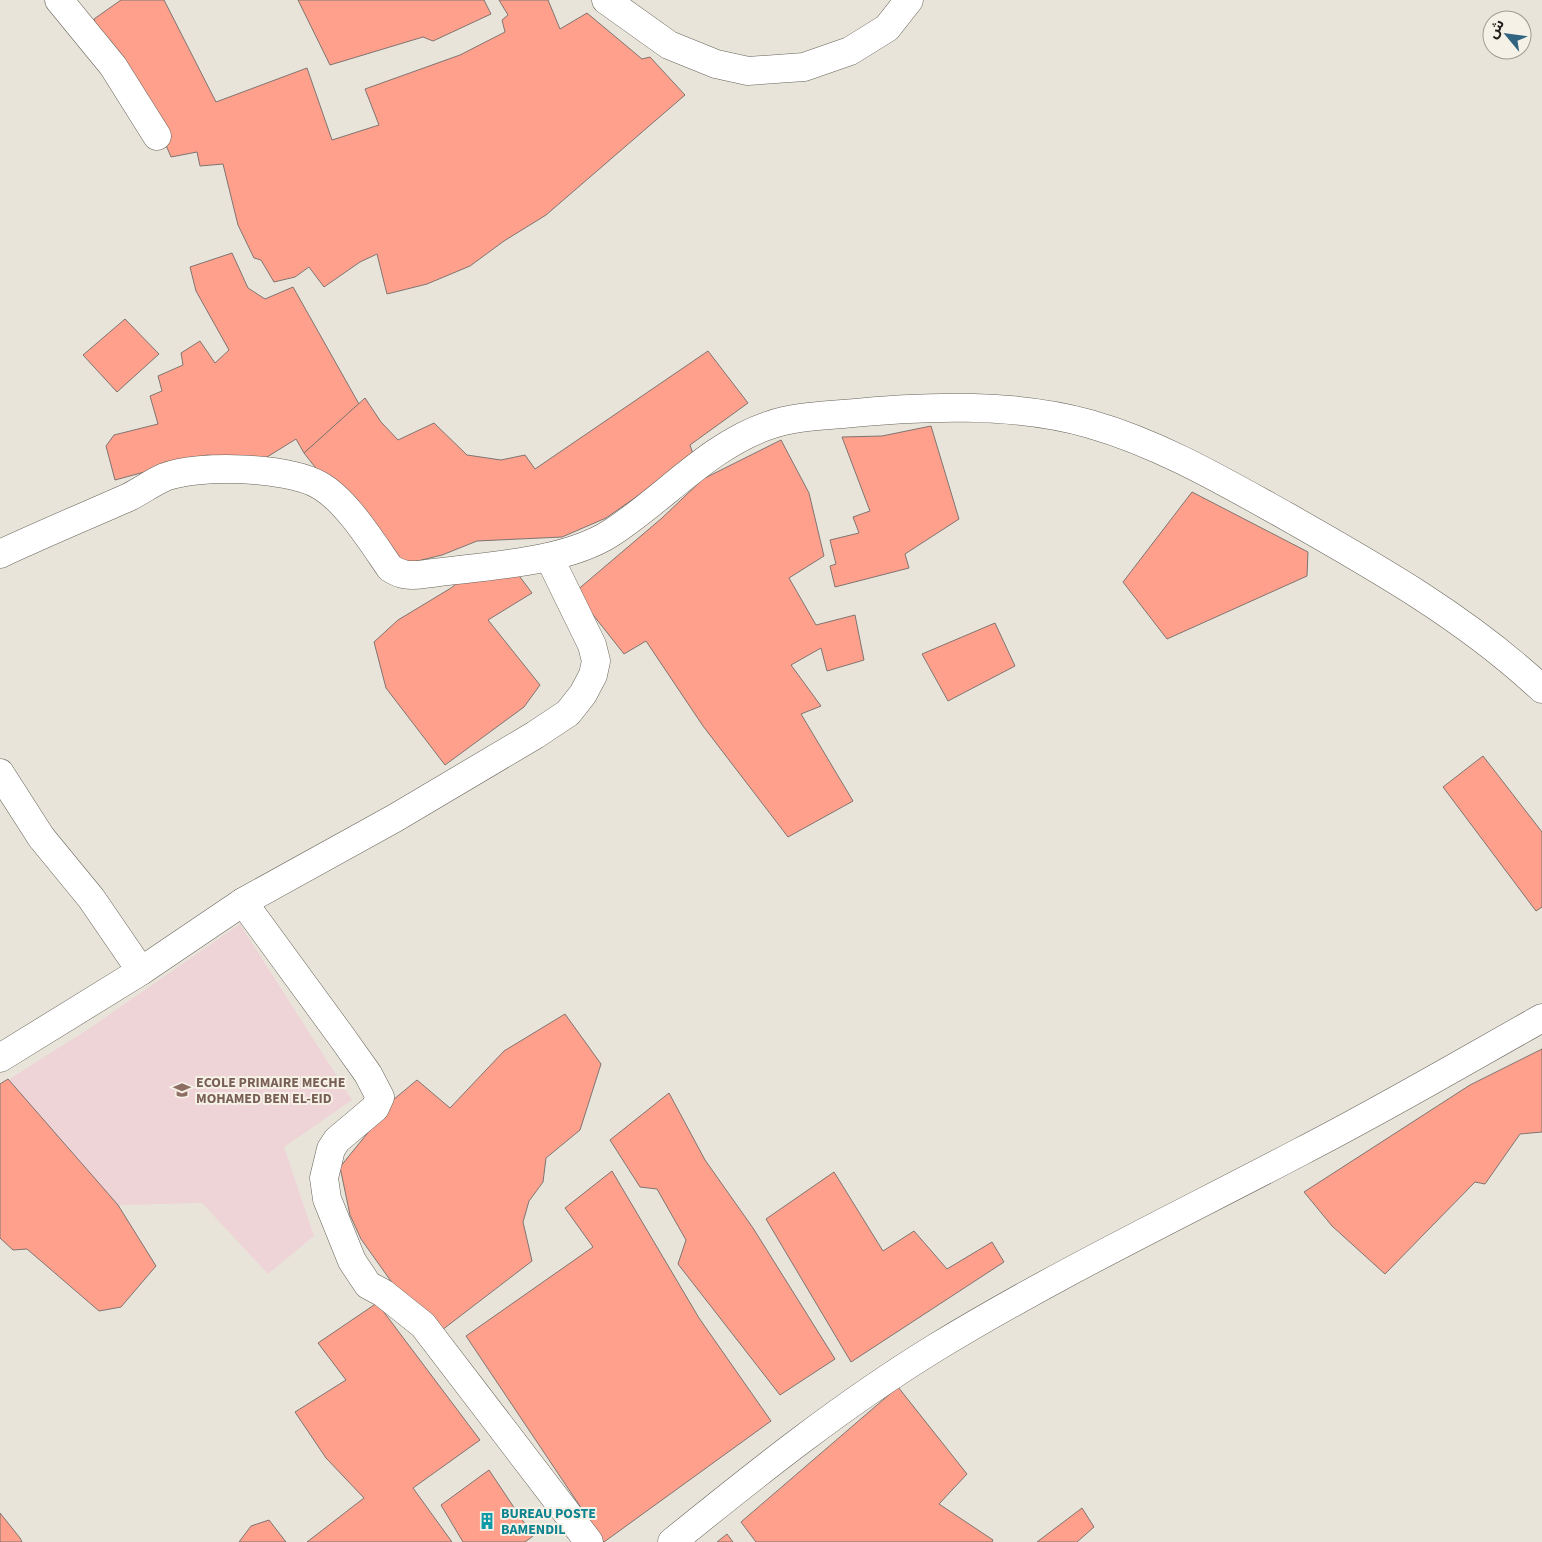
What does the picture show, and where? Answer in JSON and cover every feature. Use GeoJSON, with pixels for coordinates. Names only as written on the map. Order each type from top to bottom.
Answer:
{"type":"FeatureCollection","features":[{"type":"Feature","properties":{"kind":"street"},"geometry":{"type":"LineString","coordinates":[[59,0],[113,66],[157,136]]}},
{"type":"Feature","properties":{"kind":"street"},"geometry":{"type":"LineString","coordinates":[[606,0],[669,45],[716,64],[748,71],[804,67],[850,51],[887,28],[909,0]]}},
{"type":"Feature","properties":{"kind":"street"},"geometry":{"type":"LineString","coordinates":[[0,554],[131,496],[166,476],[207,470],[248,469],[288,474],[319,485],[350,512],[390,568],[399,574],[417,575],[549,557],[608,534],[706,461],[768,425],[797,419],[928,408],[1036,414],[1089,424],[1142,442],[1191,464],[1247,494],[1345,548],[1425,597],[1484,641],[1542,689]]}},
{"type":"Feature","properties":{"kind":"street"},"geometry":{"type":"LineString","coordinates":[[0,1058],[141,971],[243,902],[403,814],[536,735],[568,713],[583,694],[593,675],[596,662],[592,645],[549,557]]}},
{"type":"Feature","properties":{"kind":"street"},"geometry":{"type":"LineString","coordinates":[[0,773],[41,837],[91,898],[141,971]]}},
{"type":"Feature","properties":{"kind":"street"},"geometry":{"type":"LineString","coordinates":[[243,902],[368,1074],[380,1097],[375,1108],[334,1145],[324,1178],[327,1198],[352,1261],[368,1285],[383,1293],[423,1325],[589,1542]]}},
{"type":"Feature","properties":{"kind":"street"},"geometry":{"type":"LineString","coordinates":[[672,1542],[762,1470],[872,1390],[934,1349],[1018,1300],[1306,1149],[1542,1018]]}},
{"type":"Feature","properties":{"kind":"shaded area","name":"ECOLE PRIMAIRE MECHE MOHAMED BEN EL-EID"},"geometry":{"type":"Polygon","coordinates":[[[240,924],[352,1100],[284,1147],[314,1236],[268,1274],[202,1203],[118,1205],[8,1080],[90,1028],[240,924]]]}},
{"type":"Feature","properties":{"kind":"building"},"geometry":{"type":"Polygon","coordinates":[[[121,0],[164,0],[216,102],[307,68],[332,140],[379,125],[365,89],[460,55],[505,32],[502,20],[508,15],[499,0],[548,0],[560,29],[587,13],[642,59],[650,57],[685,95],[546,215],[504,241],[470,266],[427,284],[387,294],[377,254],[360,262],[324,287],[309,267],[295,277],[274,282],[261,260],[254,258],[238,225],[223,164],[200,166],[197,152],[171,157],[150,107],[98,32],[94,19],[121,0]]]}},
{"type":"Feature","properties":{"kind":"building"},"geometry":{"type":"Polygon","coordinates":[[[298,0],[484,0],[491,14],[433,41],[423,37],[330,65],[298,0]]]}},
{"type":"Feature","properties":{"kind":"building"},"geometry":{"type":"Polygon","coordinates":[[[232,253],[248,288],[265,299],[293,287],[359,404],[304,453],[296,439],[251,467],[245,459],[207,455],[115,480],[106,446],[114,435],[158,424],[150,396],[162,391],[158,376],[183,365],[181,353],[200,341],[215,363],[229,350],[196,291],[190,267],[232,253]]]}},
{"type":"Feature","properties":{"kind":"building"},"geometry":{"type":"Polygon","coordinates":[[[125,319],[159,354],[117,392],[83,355],[125,319]]]}},
{"type":"Feature","properties":{"kind":"building"},"geometry":{"type":"Polygon","coordinates":[[[708,351],[748,403],[690,445],[693,454],[652,486],[606,518],[562,537],[477,541],[442,555],[401,565],[365,531],[304,453],[365,398],[381,422],[398,440],[434,423],[467,455],[501,460],[525,455],[535,469],[708,351]]]}},
{"type":"Feature","properties":{"kind":"building"},"geometry":{"type":"Polygon","coordinates":[[[931,426],[959,519],[905,554],[909,568],[835,587],[830,566],[836,564],[830,540],[859,533],[853,517],[870,511],[842,437],[882,436],[931,426]]]}},
{"type":"Feature","properties":{"kind":"building"},"geometry":{"type":"Polygon","coordinates":[[[781,440],[809,493],[824,556],[789,578],[816,625],[855,615],[864,660],[827,671],[821,648],[791,665],[821,706],[801,714],[853,801],[788,837],[703,726],[646,641],[624,654],[575,592],[662,518],[703,479],[781,440]]]}},
{"type":"Feature","properties":{"kind":"building"},"geometry":{"type":"Polygon","coordinates":[[[1192,492],[1308,552],[1307,576],[1167,639],[1123,582],[1192,492]]]}},
{"type":"Feature","properties":{"kind":"building"},"geometry":{"type":"Polygon","coordinates":[[[511,565],[532,593],[488,620],[540,685],[524,707],[445,765],[386,688],[374,642],[398,620],[451,588],[466,576],[469,583],[511,565]]]}},
{"type":"Feature","properties":{"kind":"building"},"geometry":{"type":"Polygon","coordinates":[[[995,623],[1015,666],[948,701],[922,654],[995,623]]]}},
{"type":"Feature","properties":{"kind":"building"},"geometry":{"type":"Polygon","coordinates":[[[1483,756],[1542,832],[1542,907],[1536,911],[1443,787],[1483,756]]]}},
{"type":"Feature","properties":{"kind":"building"},"geometry":{"type":"Polygon","coordinates":[[[565,1014],[601,1064],[580,1130],[546,1158],[543,1182],[529,1201],[523,1222],[532,1261],[442,1330],[393,1284],[361,1239],[350,1215],[340,1167],[379,1119],[381,1110],[417,1080],[450,1108],[504,1051],[565,1014]]]}},
{"type":"Feature","properties":{"kind":"building"},"geometry":{"type":"Polygon","coordinates":[[[1542,1049],[1542,1132],[1520,1134],[1485,1184],[1475,1182],[1385,1274],[1332,1226],[1304,1192],[1470,1085],[1542,1049]]]}},
{"type":"Feature","properties":{"kind":"building"},"geometry":{"type":"Polygon","coordinates":[[[8,1079],[118,1205],[156,1266],[121,1307],[99,1311],[27,1249],[13,1250],[0,1238],[0,1084],[8,1079]]]}},
{"type":"Feature","properties":{"kind":"building"},"geometry":{"type":"Polygon","coordinates":[[[669,1093],[705,1160],[753,1228],[835,1359],[780,1395],[678,1264],[686,1240],[657,1189],[640,1187],[610,1140],[669,1093]]]}},
{"type":"Feature","properties":{"kind":"building"},"geometry":{"type":"Polygon","coordinates":[[[612,1171],[699,1318],[771,1421],[604,1542],[466,1336],[593,1247],[565,1208],[612,1171]]]}},
{"type":"Feature","properties":{"kind":"building"},"geometry":{"type":"Polygon","coordinates":[[[834,1172],[883,1251],[914,1231],[947,1269],[992,1242],[1004,1262],[851,1362],[766,1219],[834,1172]]]}},
{"type":"Feature","properties":{"kind":"building"},"geometry":{"type":"Polygon","coordinates":[[[377,1303],[480,1440],[413,1488],[452,1542],[307,1542],[364,1498],[326,1458],[295,1412],[346,1380],[318,1343],[377,1303]]]}},
{"type":"Feature","properties":{"kind":"building"},"geometry":{"type":"Polygon","coordinates":[[[898,1387],[967,1474],[939,1504],[993,1540],[992,1542],[756,1542],[741,1522],[898,1387]]]}},
{"type":"Feature","properties":{"kind":"building","name":"BUREAU POSTE BAMENDIL"},"geometry":{"type":"Polygon","coordinates":[[[489,1470],[533,1536],[525,1542],[463,1542],[441,1505],[489,1470]]]}},
{"type":"Feature","properties":{"kind":"building"},"geometry":{"type":"Polygon","coordinates":[[[1082,1508],[1094,1527],[1077,1542],[1037,1542],[1082,1508]]]}},
{"type":"Feature","properties":{"kind":"building"},"geometry":{"type":"Polygon","coordinates":[[[0,1513],[20,1538],[22,1542],[0,1542],[0,1513]]]}},
{"type":"Feature","properties":{"kind":"building"},"geometry":{"type":"Polygon","coordinates":[[[269,1520],[286,1542],[239,1542],[251,1526],[269,1520]]]}},
{"type":"Feature","properties":{"kind":"building"},"geometry":{"type":"Polygon","coordinates":[[[727,1534],[733,1542],[717,1542],[727,1534]]]}},
{"type":"Feature","properties":{"kind":"place","name":"ECOLE PRIMAIRE MECHE MOHAMED BEN EL-EID"},"geometry":{"type":"Point","coordinates":[182,1090]}},
{"type":"Feature","properties":{"kind":"place","name":"BUREAU POSTE BAMENDIL"},"geometry":{"type":"Point","coordinates":[487,1521]}}]}
